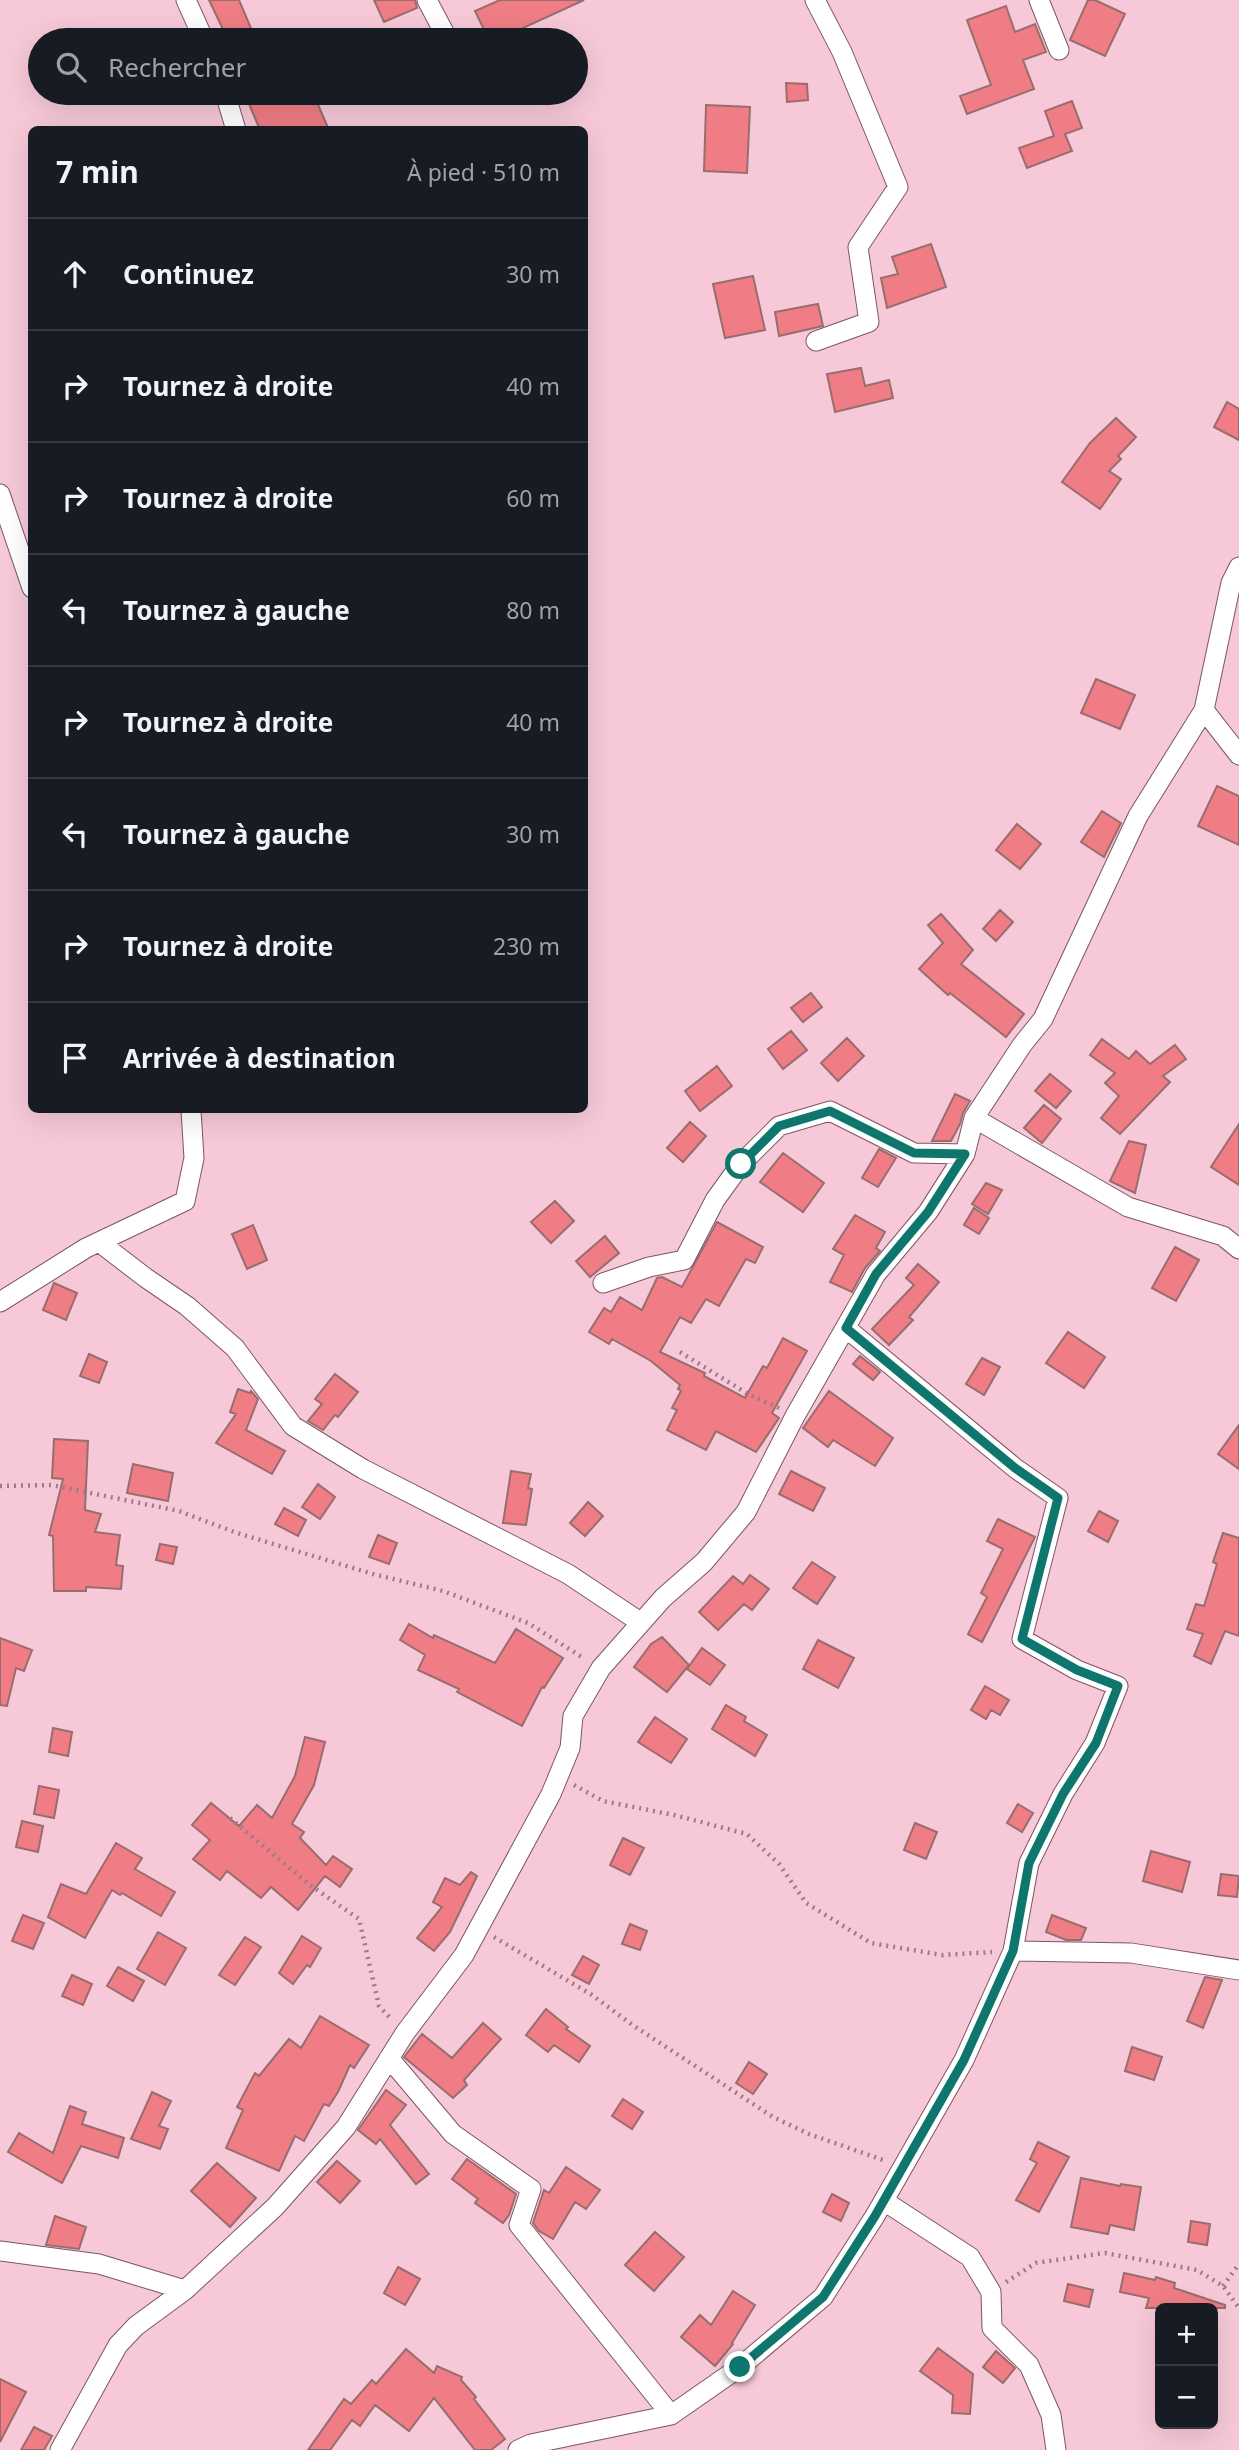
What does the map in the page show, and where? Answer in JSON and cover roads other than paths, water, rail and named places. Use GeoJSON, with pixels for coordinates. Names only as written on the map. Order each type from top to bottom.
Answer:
{"type":"FeatureCollection","features":[{"type":"Feature","properties":{"kind":"street"},"geometry":{"type":"LineString","coordinates":[[186,0],[199,28]]}},
{"type":"Feature","properties":{"kind":"street"},"geometry":{"type":"LineString","coordinates":[[427,0],[442,28]]}},
{"type":"Feature","properties":{"kind":"street"},"geometry":{"type":"LineString","coordinates":[[815,0],[842,52],[898,187],[858,247],[869,322],[816,341]]}},
{"type":"Feature","properties":{"kind":"street"},"geometry":{"type":"LineString","coordinates":[[1039,0],[1059,50]]}},
{"type":"Feature","properties":{"kind":"street"},"geometry":{"type":"LineString","coordinates":[[229,105],[235,126]]}},
{"type":"Feature","properties":{"kind":"street"},"geometry":{"type":"LineString","coordinates":[[0,494],[28,576]]}},
{"type":"Feature","properties":{"kind":"street"},"geometry":{"type":"LineString","coordinates":[[60,2450],[118,2345],[136,2326],[185,2290],[275,2207],[346,2127],[405,2033],[464,1955],[551,1794],[570,1748],[573,1716],[601,1668],[663,1598],[704,1562],[746,1512],[795,1416],[876,1274],[928,1212],[965,1154],[974,1118],[1022,1045],[1043,1019],[1138,816],[1204,710],[1231,583],[1239,567]]}},
{"type":"Feature","properties":{"kind":"street"},"geometry":{"type":"LineString","coordinates":[[1204,710],[1239,755]]}},
{"type":"Feature","properties":{"kind":"street"},"geometry":{"type":"LineString","coordinates":[[603,1283],[649,1267],[684,1260],[715,1200],[741,1164],[779,1126],[830,1111],[914,1153],[965,1154]]}},
{"type":"Feature","properties":{"kind":"street"},"geometry":{"type":"LineString","coordinates":[[0,1302],[99,1242],[185,1201],[194,1158],[191,1113]]}},
{"type":"Feature","properties":{"kind":"street"},"geometry":{"type":"LineString","coordinates":[[974,1118],[1128,1207],[1223,1236],[1239,1249]]}},
{"type":"Feature","properties":{"kind":"street"},"geometry":{"type":"LineString","coordinates":[[99,1242],[187,1306],[235,1348],[293,1426],[363,1469],[568,1574],[640,1622]]}},
{"type":"Feature","properties":{"kind":"street"},"geometry":{"type":"LineString","coordinates":[[518,2450],[531,2444],[671,2416],[740,2367],[823,2297],[884,2201],[964,2060],[1013,1951],[1029,1863],[1063,1794],[1096,1743],[1118,1686],[1077,1670],[1022,1639],[1058,1498],[1015,1468],[846,1328]]}},
{"type":"Feature","properties":{"kind":"street"},"geometry":{"type":"LineString","coordinates":[[1013,1951],[1131,1953],[1239,1970]]}},
{"type":"Feature","properties":{"kind":"street"},"geometry":{"type":"LineString","coordinates":[[389,2058],[453,2134],[531,2189],[519,2225],[671,2416]]}},
{"type":"Feature","properties":{"kind":"street"},"geometry":{"type":"LineString","coordinates":[[884,2201],[970,2257],[991,2292],[992,2328],[1029,2365],[1051,2415],[1056,2450]]}},
{"type":"Feature","properties":{"kind":"street"},"geometry":{"type":"LineString","coordinates":[[0,2251],[99,2264],[185,2290]]}}]}
